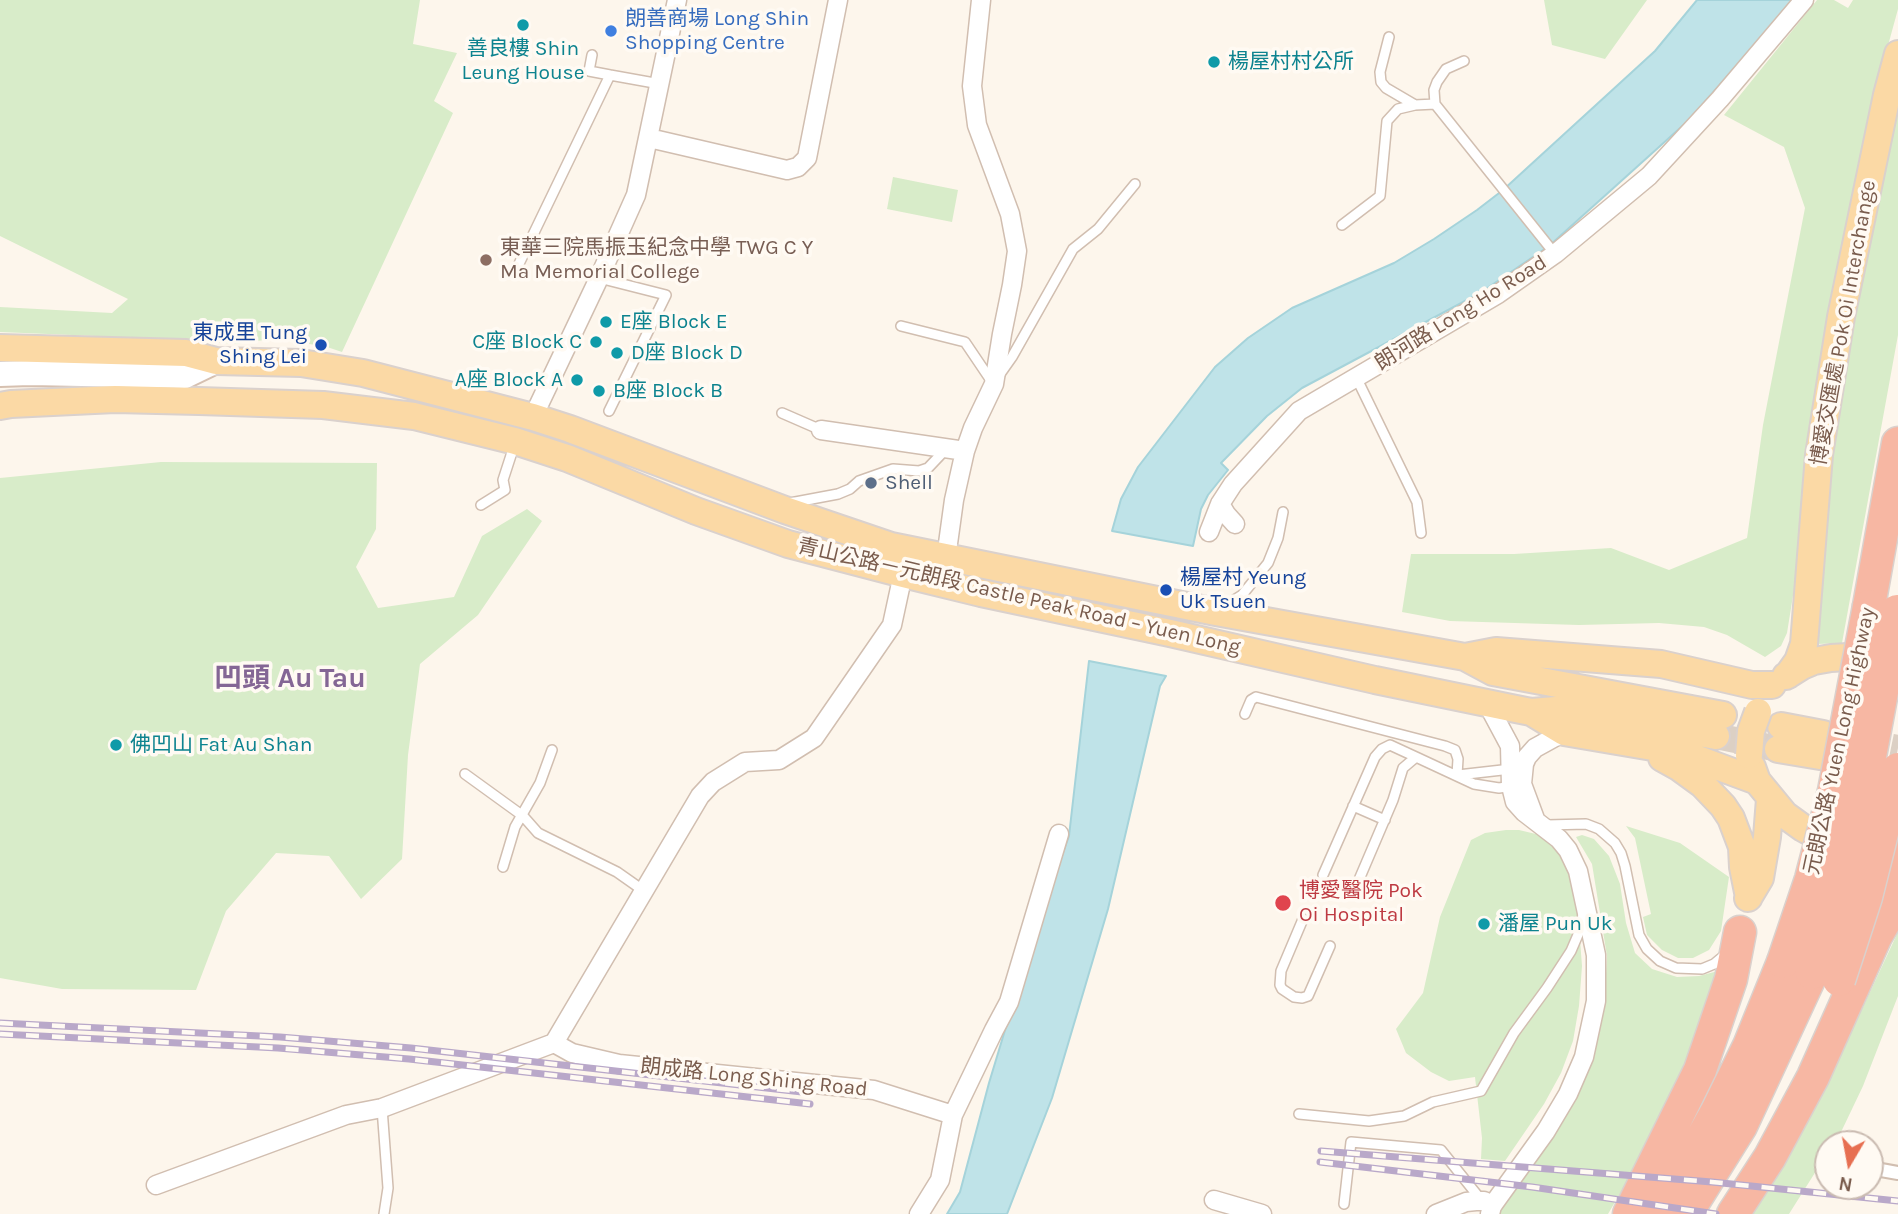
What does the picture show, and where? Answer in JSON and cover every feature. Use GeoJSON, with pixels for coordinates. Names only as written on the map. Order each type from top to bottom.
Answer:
{"type":"FeatureCollection","features":[{"type":"Feature","properties":{"kind":"highway","name":"元朗公路 Yuen Long Highway"},"geometry":{"type":"LineString","coordinates":[[1686,1214],[1741,1126],[1811,972],[1840,888],[1860,807],[1888,607],[1898,443]]}},
{"type":"Feature","properties":{"kind":"highway"},"geometry":{"type":"LineString","coordinates":[[1716,1214],[1765,1138],[1801,1068],[1811,972],[1866,897],[1898,769]]}},
{"type":"Feature","properties":{"kind":"highway"},"geometry":{"type":"LineString","coordinates":[[1876,936],[1883,891],[1898,856]]}},
{"type":"Feature","properties":{"kind":"highway"},"geometry":{"type":"LineString","coordinates":[[1733,1214],[1770,1157],[1813,1077],[1876,936],[1898,899]]}},
{"type":"Feature","properties":{"kind":"highway"},"geometry":{"type":"LineString","coordinates":[[1629,1214],[1700,1070],[1731,979],[1740,932]]}},
{"type":"Feature","properties":{"kind":"highway","name":"元朗公路 Yuen Long Highway"},"geometry":{"type":"LineString","coordinates":[[1652,1214],[1674,1184],[1717,1111],[1749,1046],[1811,972]]}},
{"type":"Feature","properties":{"kind":"main road","name":"博愛交匯處 Pok Oi Interchange"},"geometry":{"type":"LineString","coordinates":[[1764,790],[1749,755],[1751,731],[1758,712],[1780,680],[1798,661],[1804,644],[1819,454],[1839,331],[1887,95],[1898,54]]}},
{"type":"Feature","properties":{"kind":"main road","name":"青山公路－元朗段 Castle Peak Road – Yuen Long"},"geometry":{"type":"LineString","coordinates":[[0,348],[186,353],[216,361],[301,363],[363,373],[570,429],[774,506],[891,546],[1216,612],[1465,657],[1493,672],[1571,688],[1719,725],[1569,709],[1531,712],[981,593],[788,544],[567,458],[515,441],[414,416],[323,405],[115,399],[11,404],[0,407]]}},
{"type":"Feature","properties":{"kind":"main road","name":"青山公路－元朗段 Castle Peak Road – Yuen Long"},"geometry":{"type":"LineString","coordinates":[[0,374],[185,376],[216,361]]}},
{"type":"Feature","properties":{"kind":"main road"},"geometry":{"type":"LineString","coordinates":[[1465,657],[1496,652],[1661,664],[1752,685],[1780,680],[1802,666],[1832,658],[1866,659],[1898,666]]}},
{"type":"Feature","properties":{"kind":"main road"},"geometry":{"type":"LineString","coordinates":[[1531,712],[1564,732],[1676,751],[1764,790],[1785,815],[1803,828],[1835,842],[1860,846],[1898,840]]}},
{"type":"Feature","properties":{"kind":"main road"},"geometry":{"type":"LineString","coordinates":[[1780,737],[1822,745]]}},
{"type":"Feature","properties":{"kind":"main road"},"geometry":{"type":"LineString","coordinates":[[1639,745],[1688,774],[1723,806],[1740,838],[1749,897]]}},
{"type":"Feature","properties":{"kind":"main road"},"geometry":{"type":"LineString","coordinates":[[1740,932],[1749,897],[1760,878],[1767,837],[1764,790]]}},
{"type":"Feature","properties":{"kind":"street"},"geometry":{"type":"LineString","coordinates":[[533,417],[636,195],[677,0]]}},
{"type":"Feature","properties":{"kind":"street"},"geometry":{"type":"LineString","coordinates":[[649,138],[787,170],[798,167],[807,158],[838,0]]}},
{"type":"Feature","properties":{"kind":"street"},"geometry":{"type":"LineString","coordinates":[[946,558],[954,500],[965,451],[994,384],[1017,250],[1010,214],[977,125],[972,86],[981,0]]}},
{"type":"Feature","properties":{"kind":"street","name":"朗河路 Long Ho Road"},"geometry":{"type":"LineString","coordinates":[[1209,532],[1220,504],[1233,484],[1299,411],[1498,294],[1555,254],[1649,176],[1720,99],[1804,0]]}},
{"type":"Feature","properties":{"kind":"street"},"geometry":{"type":"LineString","coordinates":[[821,430],[965,451]]}},
{"type":"Feature","properties":{"kind":"street"},"geometry":{"type":"LineString","coordinates":[[1220,504],[1235,524]]}},
{"type":"Feature","properties":{"kind":"street"},"geometry":{"type":"LineString","coordinates":[[156,1185],[346,1115],[382,1108],[554,1044],[700,796],[713,782],[745,762],[779,760],[814,738],[892,625],[904,573]]}},
{"type":"Feature","properties":{"kind":"street"},"geometry":{"type":"LineString","coordinates":[[1436,1214],[1466,1202],[1489,1206],[1559,1111],[1568,1094],[1584,1057],[1596,1001],[1596,954],[1578,871],[1568,850],[1538,822],[1517,777],[1507,739],[1487,703]]}},
{"type":"Feature","properties":{"kind":"street"},"geometry":{"type":"LineString","coordinates":[[1517,777],[1535,748],[1564,732]]}},
{"type":"Feature","properties":{"kind":"street"},"geometry":{"type":"LineString","coordinates":[[919,1214],[940,1180],[953,1115],[1009,1002],[1059,834]]}},
{"type":"Feature","properties":{"kind":"street","name":"朗成路 Long Shing Road"},"geometry":{"type":"LineString","coordinates":[[554,1044],[572,1053],[619,1064],[874,1090],[953,1115]]}},
{"type":"Feature","properties":{"kind":"street"},"geometry":{"type":"LineString","coordinates":[[1214,1200],[1262,1214]]}},
{"type":"Feature","properties":{"kind":"lane"},"geometry":{"type":"LineString","coordinates":[[1389,37],[1380,72],[1381,82],[1386,88],[1415,105]]}},
{"type":"Feature","properties":{"kind":"lane"},"geometry":{"type":"LineString","coordinates":[[592,55],[589,71],[660,84]]}},
{"type":"Feature","properties":{"kind":"lane"},"geometry":{"type":"LineString","coordinates":[[1464,61],[1446,69],[1434,90],[1435,104],[1555,254]]}},
{"type":"Feature","properties":{"kind":"lane"},"geometry":{"type":"LineString","coordinates":[[516,270],[610,75]]}},
{"type":"Feature","properties":{"kind":"lane"},"geometry":{"type":"LineString","coordinates":[[1342,225],[1380,195],[1387,121],[1398,109],[1435,104]]}},
{"type":"Feature","properties":{"kind":"lane"},"geometry":{"type":"LineString","coordinates":[[901,326],[965,342],[994,384],[1073,249],[1098,229],[1135,184]]}},
{"type":"Feature","properties":{"kind":"lane"},"geometry":{"type":"LineString","coordinates":[[599,278],[666,295],[609,411]]}},
{"type":"Feature","properties":{"kind":"lane"},"geometry":{"type":"LineString","coordinates":[[1356,377],[1417,502],[1421,533]]}},
{"type":"Feature","properties":{"kind":"lane"},"geometry":{"type":"LineString","coordinates":[[782,413],[821,430]]}},
{"type":"Feature","properties":{"kind":"lane"},"geometry":{"type":"LineString","coordinates":[[481,505],[505,490],[503,480],[515,441]]}},
{"type":"Feature","properties":{"kind":"lane"},"geometry":{"type":"LineString","coordinates":[[774,506],[838,494],[859,481],[893,469],[919,471],[928,468],[946,449]]}},
{"type":"Feature","properties":{"kind":"lane"},"geometry":{"type":"LineString","coordinates":[[1216,612],[1242,595],[1268,563],[1278,538],[1283,512]]}},
{"type":"Feature","properties":{"kind":"lane"},"geometry":{"type":"LineString","coordinates":[[1245,714],[1251,700],[1256,698],[1446,746],[1455,750],[1458,759],[1457,775]]}},
{"type":"Feature","properties":{"kind":"lane"},"geometry":{"type":"LineString","coordinates":[[1323,875],[1375,757],[1382,748],[1390,745],[1474,784],[1487,787],[1499,788],[1517,777]]}},
{"type":"Feature","properties":{"kind":"lane"},"geometry":{"type":"LineString","coordinates":[[503,867],[515,827],[540,783],[552,750]]}},
{"type":"Feature","properties":{"kind":"lane"},"geometry":{"type":"LineString","coordinates":[[1355,889],[1385,820],[1403,768],[1416,757]]}},
{"type":"Feature","properties":{"kind":"lane"},"geometry":{"type":"LineString","coordinates":[[466,774],[523,816],[538,833],[617,872],[644,891]]}},
{"type":"Feature","properties":{"kind":"lane"},"geometry":{"type":"LineString","coordinates":[[1457,775],[1517,777]]}},
{"type":"Feature","properties":{"kind":"lane"},"geometry":{"type":"LineString","coordinates":[[1353,806],[1385,820]]}},
{"type":"Feature","properties":{"kind":"lane"},"geometry":{"type":"LineString","coordinates":[[1538,822],[1586,824],[1611,838],[1621,853],[1625,866],[1639,935],[1647,949],[1660,961],[1676,968],[1702,969],[1721,959],[1740,932]]}},
{"type":"Feature","properties":{"kind":"lane"},"geometry":{"type":"LineString","coordinates":[[1298,1114],[1370,1121],[1404,1116],[1433,1102],[1481,1091],[1514,1033],[1548,988],[1571,951],[1586,907]]}},
{"type":"Feature","properties":{"kind":"lane"},"geometry":{"type":"LineString","coordinates":[[1303,919],[1281,971],[1282,989],[1294,997],[1308,996],[1330,946]]}},
{"type":"Feature","properties":{"kind":"lane"},"geometry":{"type":"LineString","coordinates":[[382,1108],[388,1188],[383,1214]]}},
{"type":"Feature","properties":{"kind":"lane"},"geometry":{"type":"LineString","coordinates":[[1344,1204],[1351,1142],[1441,1150],[1489,1206]]}},
{"type":"Feature","properties":{"kind":"green space"},"geometry":{"type":"Polygon","coordinates":[[[0,0],[420,0],[413,44],[457,53],[434,101],[453,113],[342,352],[324,346],[271,339],[236,344],[0,332],[0,307],[112,313],[128,299],[0,236],[0,0]]]}},
{"type":"Feature","properties":{"kind":"green space"},"geometry":{"type":"Polygon","coordinates":[[[1544,0],[1647,0],[1605,59],[1552,45],[1544,0]]]}},
{"type":"Feature","properties":{"kind":"green space"},"geometry":{"type":"Polygon","coordinates":[[[1817,0],[1834,0],[1848,8],[1853,0],[1898,0],[1898,9],[1872,104],[1787,633],[1781,646],[1765,657],[1727,635],[1704,627],[1659,623],[1579,625],[1450,621],[1402,612],[1411,554],[1514,554],[1611,548],[1669,570],[1747,538],[1763,425],[1805,208],[1784,147],[1724,115],[1817,0]]]}},
{"type":"Feature","properties":{"kind":"green space"},"geometry":{"type":"Polygon","coordinates":[[[1898,92],[1898,335],[1842,643],[1817,644],[1818,579],[1827,478],[1857,300],[1898,92]]]}},
{"type":"Feature","properties":{"kind":"green space"},"geometry":{"type":"Polygon","coordinates":[[[893,177],[958,190],[952,222],[887,209],[893,177]]]}},
{"type":"Feature","properties":{"kind":"green space"},"geometry":{"type":"Polygon","coordinates":[[[161,462],[377,463],[376,529],[356,567],[378,608],[454,597],[482,536],[527,509],[542,521],[478,615],[420,664],[408,755],[402,859],[361,899],[329,856],[276,853],[226,911],[196,990],[62,989],[0,978],[0,478],[161,462]]]}},
{"type":"Feature","properties":{"kind":"green space"},"geometry":{"type":"Polygon","coordinates":[[[1626,826],[1680,843],[1729,877],[1721,931],[1709,950],[1693,958],[1678,958],[1662,950],[1647,935],[1643,917],[1651,914],[1635,838],[1626,826]]]}},
{"type":"Feature","properties":{"kind":"green space"},"geometry":{"type":"Polygon","coordinates":[[[1506,830],[1540,835],[1559,850],[1571,880],[1578,914],[1582,966],[1573,1041],[1561,1073],[1544,1104],[1505,1161],[1481,1159],[1482,1138],[1475,1077],[1449,1081],[1431,1072],[1406,1053],[1396,1029],[1423,993],[1440,917],[1471,840],[1485,833],[1506,830]]]}},
{"type":"Feature","properties":{"kind":"green space"},"geometry":{"type":"Polygon","coordinates":[[[1582,835],[1594,839],[1609,856],[1620,884],[1626,923],[1635,953],[1652,969],[1677,977],[1699,976],[1718,971],[1705,1015],[1686,1063],[1649,1144],[1608,1214],[1494,1214],[1590,1065],[1604,1011],[1607,956],[1592,864],[1576,837],[1582,835]]]}},
{"type":"Feature","properties":{"kind":"green space"},"geometry":{"type":"Polygon","coordinates":[[[1898,932],[1898,996],[1863,1086],[1842,1130],[1814,1130],[1814,1174],[1789,1214],[1751,1214],[1798,1137],[1842,1052],[1898,932]]]}},
{"type":"Feature","properties":{"kind":"water"},"geometry":{"type":"Polygon","coordinates":[[[1697,0],[1794,0],[1689,120],[1549,246],[1480,293],[1302,388],[1267,416],[1221,463],[1228,470],[1208,495],[1201,509],[1193,546],[1112,531],[1121,499],[1138,467],[1215,367],[1248,338],[1292,308],[1394,263],[1477,210],[1503,190],[1655,51],[1697,0]]]}},
{"type":"Feature","properties":{"kind":"water"},"geometry":{"type":"Polygon","coordinates":[[[1089,661],[1166,676],[1160,686],[1108,909],[1052,1098],[1007,1214],[947,1214],[960,1192],[989,1083],[1035,931],[1069,836],[1089,661]]]}},
{"type":"Feature","properties":{"kind":"tunnel"},"geometry":{"type":"LineString","coordinates":[[1716,736],[1778,749]]}},
{"type":"Feature","properties":{"kind":"tunnel"},"geometry":{"type":"LineString","coordinates":[[1853,739],[1898,748]]}},
{"type":"Feature","properties":{"kind":"railway"},"geometry":{"type":"LineString","coordinates":[[0,1023],[280,1037],[411,1048],[811,1093]]}},
{"type":"Feature","properties":{"kind":"railway"},"geometry":{"type":"LineString","coordinates":[[0,1034],[278,1048],[409,1059],[810,1104]]}},
{"type":"Feature","properties":{"kind":"railway"},"geometry":{"type":"LineString","coordinates":[[1321,1151],[1712,1182],[1898,1201]]}},
{"type":"Feature","properties":{"kind":"railway"},"geometry":{"type":"LineString","coordinates":[[1320,1162],[1532,1187],[1716,1214]]}},
{"type":"Feature","properties":{"kind":"place","name":"善良樓 Shin Leung House"},"geometry":{"type":"Point","coordinates":[523,25]}},
{"type":"Feature","properties":{"kind":"place","name":"朗善商場 Long Shin Shopping Centre"},"geometry":{"type":"Point","coordinates":[611,31]}},
{"type":"Feature","properties":{"kind":"place","name":"楊屋村村公所"},"geometry":{"type":"Point","coordinates":[1214,62]}},
{"type":"Feature","properties":{"kind":"place","name":"東華三院馬振玉紀念中學 TWG C Y Ma Memorial College"},"geometry":{"type":"Point","coordinates":[486,260]}},
{"type":"Feature","properties":{"kind":"place","name":"E座 Block E"},"geometry":{"type":"Point","coordinates":[606,322]}},
{"type":"Feature","properties":{"kind":"place","name":"C座 Block C"},"geometry":{"type":"Point","coordinates":[596,342]}},
{"type":"Feature","properties":{"kind":"place","name":"東成里 Tung Shing Lei"},"geometry":{"type":"Point","coordinates":[321,345]}},
{"type":"Feature","properties":{"kind":"place","name":"D座 Block D"},"geometry":{"type":"Point","coordinates":[617,353]}},
{"type":"Feature","properties":{"kind":"place","name":"A座 Block A"},"geometry":{"type":"Point","coordinates":[577,380]}},
{"type":"Feature","properties":{"kind":"place","name":"B座 Block B"},"geometry":{"type":"Point","coordinates":[599,391]}},
{"type":"Feature","properties":{"kind":"place","name":"Shell"},"geometry":{"type":"Point","coordinates":[871,483]}},
{"type":"Feature","properties":{"kind":"place","name":"楊屋村 Yeung Uk Tsuen"},"geometry":{"type":"Point","coordinates":[1166,590]}},
{"type":"Feature","properties":{"kind":"place","name":"佛凹山 Fat Au Shan"},"geometry":{"type":"Point","coordinates":[116,745]}},
{"type":"Feature","properties":{"kind":"place","name":"博愛醫院 Pok Oi Hospital"},"geometry":{"type":"Point","coordinates":[1283,903]}},
{"type":"Feature","properties":{"kind":"place","name":"潘屋 Pun Uk"},"geometry":{"type":"Point","coordinates":[1484,924]}},
{"type":"Feature","properties":{"kind":"district","name":"凹頭 Au Tau"},"geometry":{"type":"Point","coordinates":[290,679]}}]}
